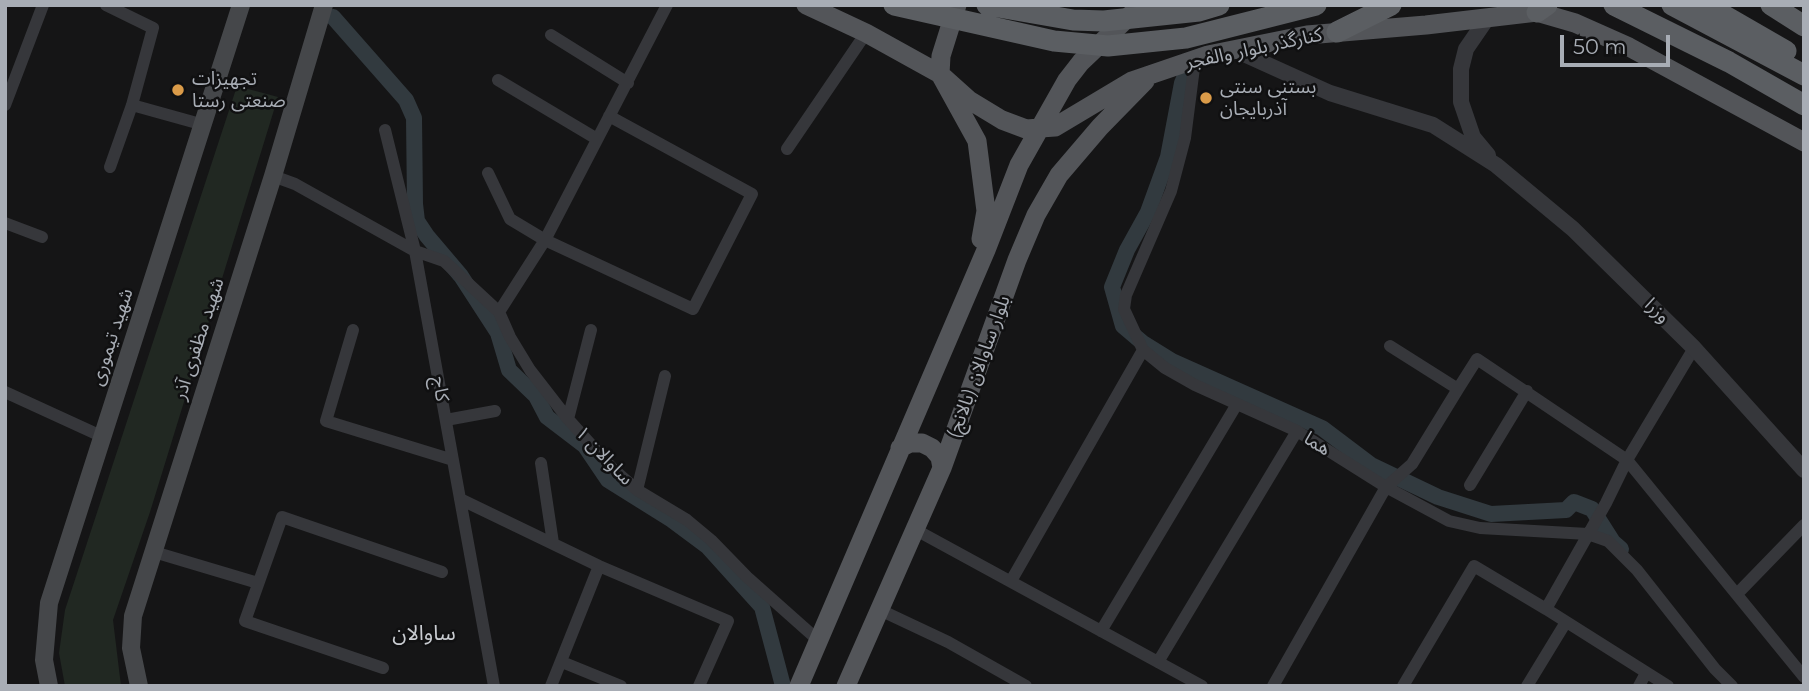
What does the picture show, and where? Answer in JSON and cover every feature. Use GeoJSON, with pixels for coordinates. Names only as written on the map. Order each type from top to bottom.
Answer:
{"type":"FeatureCollection","features":[{"type":"Feature","properties":{"kind":"highway"},"geometry":{"type":"LineString","coordinates":[[894,5],[1054,41],[1108,47],[1186,38],[1316,5]]}},
{"type":"Feature","properties":{"kind":"highway"},"geometry":{"type":"LineString","coordinates":[[988,5],[1073,20],[1104,21],[1199,11],[1219,5]]}},
{"type":"Feature","properties":{"kind":"highway"},"geometry":{"type":"LineString","coordinates":[[1338,32],[1391,5]]}},
{"type":"Feature","properties":{"kind":"highway"},"geometry":{"type":"LineString","coordinates":[[1614,5],[1729,62],[1804,105]]}},
{"type":"Feature","properties":{"kind":"highway"},"geometry":{"type":"LineString","coordinates":[[1672,5],[1804,75]]}},
{"type":"Feature","properties":{"kind":"highway"},"geometry":{"type":"LineString","coordinates":[[1706,5],[1804,61]]}},
{"type":"Feature","properties":{"kind":"highway"},"geometry":{"type":"LineString","coordinates":[[1771,5],[1804,26]]}},
{"type":"Feature","properties":{"kind":"main road","name":"شهید تیموری"},"geometry":{"type":"LineString","coordinates":[[49,686],[44,660],[49,603],[241,5]]}},
{"type":"Feature","properties":{"kind":"main road","name":"شهید مظفری آذر"},"geometry":{"type":"LineString","coordinates":[[139,686],[131,648],[133,616],[273,176],[324,5]]}},
{"type":"Feature","properties":{"kind":"main road","name":"کنارگذر بلوار والفجر"},"geometry":{"type":"LineString","coordinates":[[806,5],[866,33],[940,74],[970,100],[1002,120],[1026,129],[1055,127],[1132,81],[1235,50],[1307,34],[1426,25],[1542,9],[1629,47],[1804,142]]}},
{"type":"Feature","properties":{"kind":"main road"},"geometry":{"type":"LineString","coordinates":[[957,5],[941,56],[940,74],[977,141],[986,211],[974,277]]}},
{"type":"Feature","properties":{"kind":"main road","name":"بلوار ساوالان (بالانج)"},"geometry":{"type":"LineString","coordinates":[[799,686],[986,250],[1019,165],[1067,80],[1141,5]]}},
{"type":"Feature","properties":{"kind":"main road","name":"بلوار ساوالان (بالانج)"},"geometry":{"type":"LineString","coordinates":[[846,686],[942,468],[1017,260],[1036,215],[1059,175],[1152,73]]}},
{"type":"Feature","properties":{"kind":"main road"},"geometry":{"type":"LineString","coordinates":[[900,448],[911,443],[922,443],[932,448],[940,457],[942,468]]}},
{"type":"Feature","properties":{"kind":"street"},"geometry":{"type":"LineString","coordinates":[[5,105],[43,5]]}},
{"type":"Feature","properties":{"kind":"street"},"geometry":{"type":"LineString","coordinates":[[106,5],[153,28],[132,104],[110,167]]}},
{"type":"Feature","properties":{"kind":"street"},"geometry":{"type":"LineString","coordinates":[[499,312],[545,240],[667,5]]}},
{"type":"Feature","properties":{"kind":"street"},"geometry":{"type":"LineString","coordinates":[[1488,17],[1466,49],[1461,69],[1461,102],[1474,137],[1496,165]]}},
{"type":"Feature","properties":{"kind":"street"},"geometry":{"type":"LineString","coordinates":[[787,149],[866,33]]}},
{"type":"Feature","properties":{"kind":"street"},"geometry":{"type":"LineString","coordinates":[[551,35],[628,83]]}},
{"type":"Feature","properties":{"kind":"street"},"geometry":{"type":"LineString","coordinates":[[1235,50],[1330,93],[1433,125],[1496,165]]}},
{"type":"Feature","properties":{"kind":"street","name":"هما"},"geometry":{"type":"LineString","coordinates":[[1195,60],[1185,138],[1175,179],[1126,295],[1124,309],[1143,350],[1165,368],[1297,431],[1386,487],[1449,521],[1480,528],[1588,534],[1608,541],[1617,548],[1732,686]]}},
{"type":"Feature","properties":{"kind":"street"},"geometry":{"type":"LineString","coordinates":[[498,80],[597,139]]}},
{"type":"Feature","properties":{"kind":"street"},"geometry":{"type":"LineString","coordinates":[[132,104],[204,125]]}},
{"type":"Feature","properties":{"kind":"street"},"geometry":{"type":"LineString","coordinates":[[488,173],[510,219],[545,240],[693,309],[752,194],[609,116]]}},
{"type":"Feature","properties":{"kind":"street","name":"کاج"},"geometry":{"type":"LineString","coordinates":[[385,130],[415,251],[494,686]]}},
{"type":"Feature","properties":{"kind":"street","name":"وزرا"},"geometry":{"type":"LineString","coordinates":[[1496,165],[1573,229],[1694,348],[1804,470]]}},
{"type":"Feature","properties":{"kind":"street"},"geometry":{"type":"LineString","coordinates":[[273,176],[295,184],[415,251]]}},
{"type":"Feature","properties":{"kind":"street"},"geometry":{"type":"LineString","coordinates":[[5,223],[42,237]]}},
{"type":"Feature","properties":{"kind":"street","name":"ساوالان ۱"},"geometry":{"type":"LineString","coordinates":[[415,251],[444,261],[499,312],[530,370],[568,419],[612,468],[637,490],[687,520],[819,641]]}},
{"type":"Feature","properties":{"kind":"street"},"geometry":{"type":"LineString","coordinates":[[353,330],[326,421],[453,460]]}},
{"type":"Feature","properties":{"kind":"street"},"geometry":{"type":"LineString","coordinates":[[568,419],[591,330]]}},
{"type":"Feature","properties":{"kind":"street"},"geometry":{"type":"LineString","coordinates":[[1390,346],[1458,389]]}},
{"type":"Feature","properties":{"kind":"street"},"geometry":{"type":"LineString","coordinates":[[1546,609],[1627,460],[1694,348]]}},
{"type":"Feature","properties":{"kind":"street"},"geometry":{"type":"LineString","coordinates":[[1011,581],[1143,350]]}},
{"type":"Feature","properties":{"kind":"street"},"geometry":{"type":"LineString","coordinates":[[1273,686],[1386,487],[1412,464],[1477,359],[1627,460],[1804,677]]}},
{"type":"Feature","properties":{"kind":"street"},"geometry":{"type":"LineString","coordinates":[[637,490],[665,376]]}},
{"type":"Feature","properties":{"kind":"street"},"geometry":{"type":"LineString","coordinates":[[1470,485],[1527,391]]}},
{"type":"Feature","properties":{"kind":"street"},"geometry":{"type":"LineString","coordinates":[[5,392],[101,436]]}},
{"type":"Feature","properties":{"kind":"street"},"geometry":{"type":"LineString","coordinates":[[1101,631],[1237,404]]}},
{"type":"Feature","properties":{"kind":"street"},"geometry":{"type":"LineString","coordinates":[[446,421],[495,411]]}},
{"type":"Feature","properties":{"kind":"street"},"geometry":{"type":"LineString","coordinates":[[1158,662],[1297,431]]}},
{"type":"Feature","properties":{"kind":"street"},"geometry":{"type":"LineString","coordinates":[[541,463],[553,543]]}},
{"type":"Feature","properties":{"kind":"street"},"geometry":{"type":"LineString","coordinates":[[460,499],[599,566],[728,621],[699,686]]}},
{"type":"Feature","properties":{"kind":"street"},"geometry":{"type":"LineString","coordinates":[[383,668],[245,621],[282,517],[442,572]]}},
{"type":"Feature","properties":{"kind":"street"},"geometry":{"type":"LineString","coordinates":[[1737,594],[1804,525]]}},
{"type":"Feature","properties":{"kind":"street"},"geometry":{"type":"LineString","coordinates":[[916,530],[1202,686]]}},
{"type":"Feature","properties":{"kind":"street"},"geometry":{"type":"LineString","coordinates":[[154,552],[258,583]]}},
{"type":"Feature","properties":{"kind":"street"},"geometry":{"type":"LineString","coordinates":[[551,686],[599,566]]}},
{"type":"Feature","properties":{"kind":"street"},"geometry":{"type":"LineString","coordinates":[[1403,686],[1474,566],[1668,686]]}},
{"type":"Feature","properties":{"kind":"street"},"geometry":{"type":"LineString","coordinates":[[880,610],[948,642],[1026,686]]}},
{"type":"Feature","properties":{"kind":"street"},"geometry":{"type":"LineString","coordinates":[[1527,686],[1566,622]]}},
{"type":"Feature","properties":{"kind":"street"},"geometry":{"type":"LineString","coordinates":[[562,662],[621,686]]}},
{"type":"Feature","properties":{"kind":"street"},"geometry":{"type":"LineString","coordinates":[[1639,686],[1646,673]]}},
{"type":"Feature","properties":{"kind":"shaded area"},"geometry":{"type":"Polygon","coordinates":[[[237,86],[278,97],[150,512],[113,620],[121,686],[65,686],[59,653],[65,610],[237,86]]]}},
{"type":"Feature","properties":{"kind":"waterway"},"geometry":{"type":"LineString","coordinates":[[333,17],[406,100],[414,118],[417,221],[461,276],[498,333],[509,370],[536,396],[547,417],[585,446],[608,480],[672,520],[707,546],[762,607],[783,686]]}},
{"type":"Feature","properties":{"kind":"waterway"},"geometry":{"type":"LineString","coordinates":[[1191,63],[1182,83],[1168,157],[1148,212],[1127,250],[1112,287],[1123,326],[1143,343],[1172,361],[1322,428],[1371,465],[1438,497],[1491,514],[1566,510],[1574,502],[1592,509],[1613,542],[1621,549]]}},
{"type":"Feature","properties":{"kind":"place","name":"تجهیزات صنعتی رستا"},"geometry":{"type":"Point","coordinates":[178,90]}},
{"type":"Feature","properties":{"kind":"place","name":"بستنی سنتی آذربایجان"},"geometry":{"type":"Point","coordinates":[1206,98]}},
{"type":"Feature","properties":{"kind":"district","name":"ساوالان"},"geometry":{"type":"Point","coordinates":[424,634]}}]}
